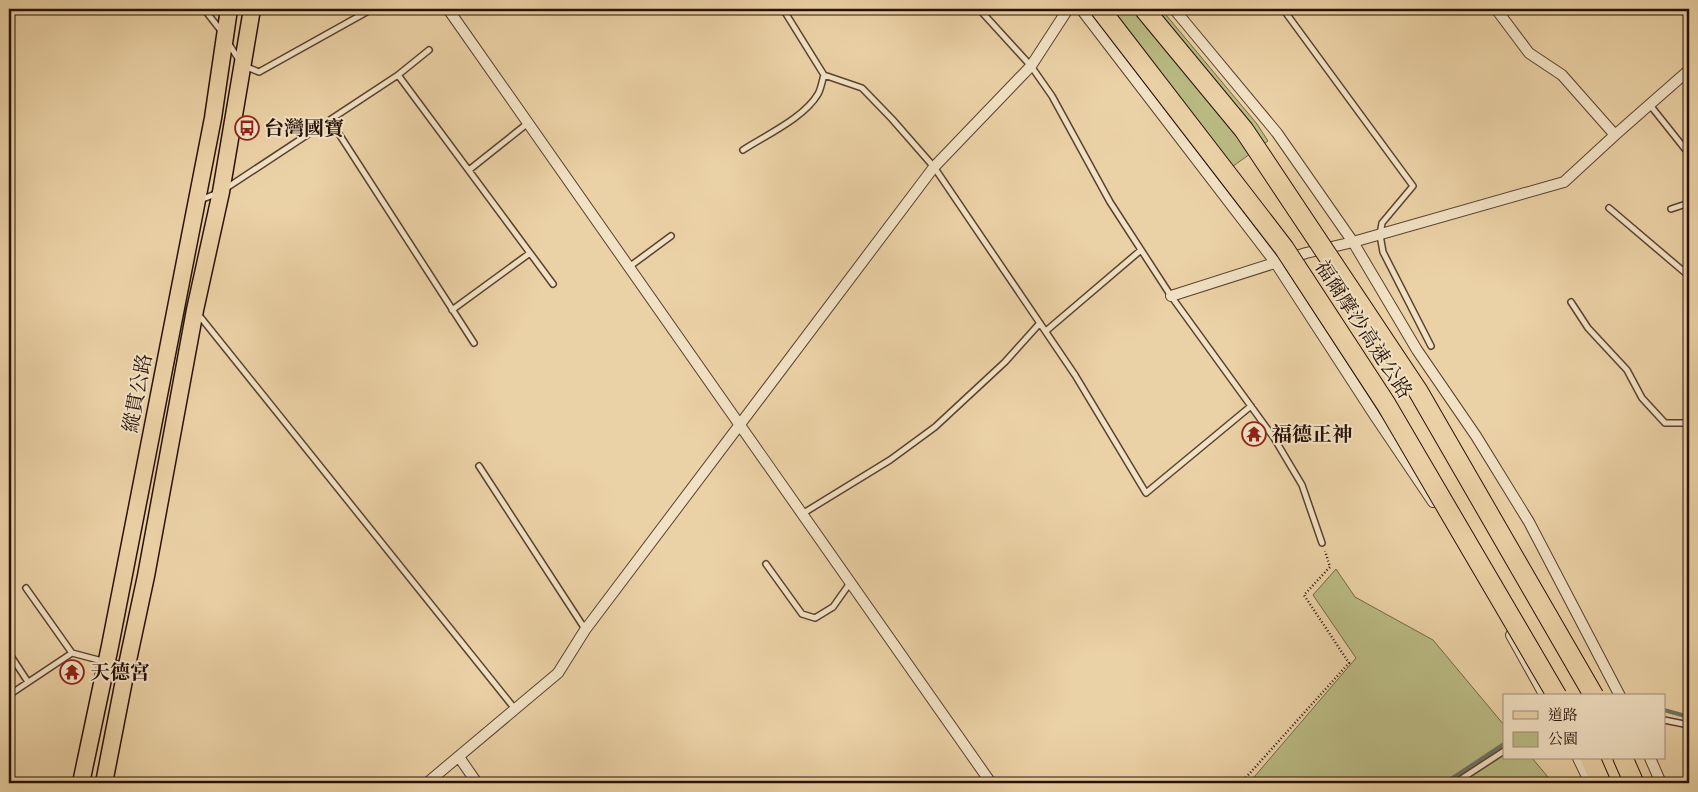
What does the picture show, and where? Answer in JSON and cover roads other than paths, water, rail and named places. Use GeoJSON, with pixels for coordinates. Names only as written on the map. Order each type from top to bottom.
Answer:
{"type":"FeatureCollection","features":[{"type":"Feature","properties":{"kind":"highway","name":"福爾摩沙高速公路"},"geometry":{"type":"LineString","coordinates":[[1100,9],[1284,248],[1386,404],[1556,694]]}},
{"type":"Feature","properties":{"kind":"highway","name":"福爾摩沙高速公路"},"geometry":{"type":"LineString","coordinates":[[1144,9],[1244,130],[1418,391],[1593,694]]}},
{"type":"Feature","properties":{"kind":"highway"},"geometry":{"type":"LineString","coordinates":[[1591,760],[1601,783]]}},
{"type":"Feature","properties":{"kind":"highway"},"geometry":{"type":"LineString","coordinates":[[1624,760],[1634,783]]}},
{"type":"Feature","properties":{"kind":"main road","name":"縱貫公路"},"geometry":{"type":"LineString","coordinates":[[81,783],[213,118],[230,9]]}},
{"type":"Feature","properties":{"kind":"main road","name":"縱貫公路"},"geometry":{"type":"LineString","coordinates":[[104,783],[146,576],[195,310],[221,192],[252,9]]}},
{"type":"Feature","properties":{"kind":"street"},"geometry":{"type":"LineString","coordinates":[[448,9],[992,783]]}},
{"type":"Feature","properties":{"kind":"street"},"geometry":{"type":"LineString","coordinates":[[427,783],[558,673],[585,630],[934,167],[1031,66],[1068,9]]}},
{"type":"Feature","properties":{"kind":"street"},"geometry":{"type":"LineString","coordinates":[[1081,9],[1275,262],[1375,416],[1443,516],[1544,694]]}},
{"type":"Feature","properties":{"kind":"street"},"geometry":{"type":"LineString","coordinates":[[1174,9],[1277,133],[1353,242],[1416,350],[1476,436],[1529,522],[1619,694]]}},
{"type":"Feature","properties":{"kind":"street"},"geometry":{"type":"LineString","coordinates":[[1496,9],[1529,53],[1562,75],[1615,135]]}},
{"type":"Feature","properties":{"kind":"street"},"geometry":{"type":"LineString","coordinates":[[1171,296],[1306,253],[1380,235],[1564,182],[1689,70]]}},
{"type":"Feature","properties":{"kind":"street"},"geometry":{"type":"LineString","coordinates":[[459,757],[477,783]]}},
{"type":"Feature","properties":{"kind":"street"},"geometry":{"type":"LineString","coordinates":[[1579,760],[1590,783]]}},
{"type":"Feature","properties":{"kind":"street"},"geometry":{"type":"LineString","coordinates":[[1651,760],[1661,783]]}},
{"type":"Feature","properties":{"kind":"lane"},"geometry":{"type":"LineString","coordinates":[[204,9],[226,38],[242,65],[259,72],[372,9]]}},
{"type":"Feature","properties":{"kind":"lane"},"geometry":{"type":"LineString","coordinates":[[783,9],[824,75],[862,88],[934,167],[1075,375],[1146,493],[1251,406]]}},
{"type":"Feature","properties":{"kind":"lane"},"geometry":{"type":"LineString","coordinates":[[979,9],[1031,66],[1052,96],[1110,202],[1171,296],[1274,438],[1302,485],[1322,543]]}},
{"type":"Feature","properties":{"kind":"lane"},"geometry":{"type":"LineString","coordinates":[[1283,9],[1412,186],[1382,223],[1380,235],[1383,252],[1431,346]]}},
{"type":"Feature","properties":{"kind":"lane"},"geometry":{"type":"LineString","coordinates":[[196,202],[221,192],[398,75],[429,50]]}},
{"type":"Feature","properties":{"kind":"lane"},"geometry":{"type":"LineString","coordinates":[[398,75],[554,284]]}},
{"type":"Feature","properties":{"kind":"lane"},"geometry":{"type":"LineString","coordinates":[[743,150],[801,112],[819,93],[824,75]]}},
{"type":"Feature","properties":{"kind":"lane"},"geometry":{"type":"LineString","coordinates":[[1650,105],[1689,154]]}},
{"type":"Feature","properties":{"kind":"lane"},"geometry":{"type":"LineString","coordinates":[[330,120],[474,343]]}},
{"type":"Feature","properties":{"kind":"lane"},"geometry":{"type":"LineString","coordinates":[[469,170],[528,124]]}},
{"type":"Feature","properties":{"kind":"lane"},"geometry":{"type":"LineString","coordinates":[[1671,208],[1689,203]]}},
{"type":"Feature","properties":{"kind":"lane"},"geometry":{"type":"LineString","coordinates":[[1609,208],[1689,276]]}},
{"type":"Feature","properties":{"kind":"lane"},"geometry":{"type":"LineString","coordinates":[[629,267],[671,236]]}},
{"type":"Feature","properties":{"kind":"lane"},"geometry":{"type":"LineString","coordinates":[[1046,331],[1142,250]]}},
{"type":"Feature","properties":{"kind":"lane"},"geometry":{"type":"LineString","coordinates":[[452,310],[530,253]]}},
{"type":"Feature","properties":{"kind":"lane"},"geometry":{"type":"LineString","coordinates":[[1571,302],[1588,328],[1626,370],[1642,398],[1665,424],[1686,423],[1689,425]]}},
{"type":"Feature","properties":{"kind":"lane"},"geometry":{"type":"LineString","coordinates":[[195,310],[515,709]]}},
{"type":"Feature","properties":{"kind":"lane"},"geometry":{"type":"LineString","coordinates":[[802,514],[890,460],[935,427],[1005,362],[1040,323]]}},
{"type":"Feature","properties":{"kind":"lane"},"geometry":{"type":"LineString","coordinates":[[479,466],[585,630]]}},
{"type":"Feature","properties":{"kind":"lane"},"geometry":{"type":"LineString","coordinates":[[766,564],[802,614],[815,618],[833,607],[850,583]]}},
{"type":"Feature","properties":{"kind":"lane"},"geometry":{"type":"LineString","coordinates":[[26,588],[72,653],[106,662],[127,665]]}},
{"type":"Feature","properties":{"kind":"lane"},"geometry":{"type":"LineString","coordinates":[[9,653],[28,682]]}},
{"type":"Feature","properties":{"kind":"lane"},"geometry":{"type":"LineString","coordinates":[[9,695],[72,653]]}},
{"type":"Feature","properties":{"kind":"lane"},"geometry":{"type":"LineString","coordinates":[[1666,720],[1689,725]]}},
{"type":"Feature","properties":{"kind":"lane"},"geometry":{"type":"LineString","coordinates":[[1455,783],[1503,752]]}},
{"type":"Feature","properties":{"kind":"waterway"},"geometry":{"type":"LineString","coordinates":[[1666,711],[1689,717]]}},
{"type":"Feature","properties":{"kind":"waterway"},"geometry":{"type":"LineString","coordinates":[[1445,783],[1503,745]]}},
{"type":"Feature","properties":{"kind":"place","name":"台灣國寶"},"geometry":{"type":"Point","coordinates":[247,128]}},
{"type":"Feature","properties":{"kind":"place","name":"福德正神"},"geometry":{"type":"Point","coordinates":[1254,434]}},
{"type":"Feature","properties":{"kind":"place","name":"天德宮"},"geometry":{"type":"Point","coordinates":[72,672]}}]}
